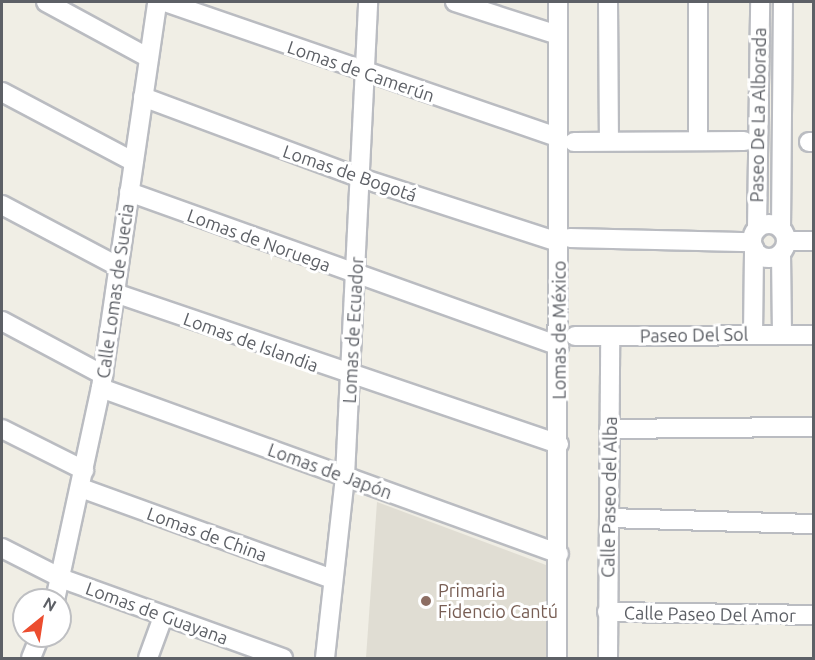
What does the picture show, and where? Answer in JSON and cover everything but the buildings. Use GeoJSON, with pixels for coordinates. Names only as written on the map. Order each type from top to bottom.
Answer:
{"type":"FeatureCollection","features":[{"type":"Feature","properties":{"kind":"street"},"geometry":{"type":"LineString","coordinates":[[46,2],[149,58]]}},
{"type":"Feature","properties":{"kind":"street","name":"Calle Lomas de Suecia"},"geometry":{"type":"LineString","coordinates":[[60,588],[102,382],[157,2]]}},
{"type":"Feature","properties":{"kind":"street","name":"Lomas de Camerún"},"geometry":{"type":"LineString","coordinates":[[165,2],[364,74],[566,139]]}},
{"type":"Feature","properties":{"kind":"street","name":"Lomas de Ecuador"},"geometry":{"type":"LineString","coordinates":[[325,658],[345,476],[357,277],[358,177],[368,2]]}},
{"type":"Feature","properties":{"kind":"street"},"geometry":{"type":"LineString","coordinates":[[455,2],[558,35]]}},
{"type":"Feature","properties":{"kind":"street","name":"Lomas de México"},"geometry":{"type":"LineString","coordinates":[[557,658],[559,346],[566,139],[558,35],[558,2]]}},
{"type":"Feature","properties":{"kind":"street"},"geometry":{"type":"LineString","coordinates":[[608,2],[609,140]]}},
{"type":"Feature","properties":{"kind":"street"},"geometry":{"type":"LineString","coordinates":[[698,2],[698,141]]}},
{"type":"Feature","properties":{"kind":"street","name":"Paseo De La Alborada"},"geometry":{"type":"LineString","coordinates":[[753,334],[760,2]]}},
{"type":"Feature","properties":{"kind":"street","name":"Paseo De La Alborada"},"geometry":{"type":"LineString","coordinates":[[782,334],[783,2]]}},
{"type":"Feature","properties":{"kind":"street"},"geometry":{"type":"LineString","coordinates":[[2,92],[134,162]]}},
{"type":"Feature","properties":{"kind":"street","name":"Lomas de Bogotá"},"geometry":{"type":"LineString","coordinates":[[143,97],[358,177],[564,240],[754,240]]}},
{"type":"Feature","properties":{"kind":"street"},"geometry":{"type":"LineString","coordinates":[[566,139],[744,141]]}},
{"type":"Feature","properties":{"kind":"street","name":"Lomas de Noruega"},"geometry":{"type":"LineString","coordinates":[[129,192],[357,277],[559,346]]}},
{"type":"Feature","properties":{"kind":"street"},"geometry":{"type":"LineString","coordinates":[[2,205],[119,267]]}},
{"type":"Feature","properties":{"kind":"street"},"geometry":{"type":"LineString","coordinates":[[783,241],[769,224],[754,240],[763,257],[783,241],[813,241]]}},
{"type":"Feature","properties":{"kind":"street","name":"Lomas de Islandia"},"geometry":{"type":"LineString","coordinates":[[115,294],[351,378],[559,444]]}},
{"type":"Feature","properties":{"kind":"street","name":"Lomas de Japón"},"geometry":{"type":"LineString","coordinates":[[2,321],[102,382],[345,476],[559,554]]}},
{"type":"Feature","properties":{"kind":"street","name":"Paseo Del Sol"},"geometry":{"type":"LineString","coordinates":[[575,336],[813,335]]}},
{"type":"Feature","properties":{"kind":"street","name":"Calle Paseo del Alba"},"geometry":{"type":"LineString","coordinates":[[608,658],[610,336]]}},
{"type":"Feature","properties":{"kind":"street"},"geometry":{"type":"LineString","coordinates":[[609,429],[813,427]]}},
{"type":"Feature","properties":{"kind":"street","name":"Lomas de China"},"geometry":{"type":"LineString","coordinates":[[2,429],[82,479],[333,579]]}},
{"type":"Feature","properties":{"kind":"street"},"geometry":{"type":"LineString","coordinates":[[609,518],[813,524]]}},
{"type":"Feature","properties":{"kind":"street","name":"Lomas de Guayana"},"geometry":{"type":"LineString","coordinates":[[2,548],[63,579],[263,655],[283,658]]}},
{"type":"Feature","properties":{"kind":"street","name":"Calle Paseo Del Amor"},"geometry":{"type":"LineString","coordinates":[[607,612],[813,615]]}},
{"type":"Feature","properties":{"kind":"street"},"geometry":{"type":"LineString","coordinates":[[148,658],[163,617]]}},
{"type":"Feature","properties":{"kind":"shaded area","name":"Primaria Fidencio Cantú"},"geometry":{"type":"Polygon","coordinates":[[[377,502],[546,565],[547,658],[366,658],[377,502]]]}},
{"type":"Feature","properties":{"kind":"place","name":"Primaria Fidencio Cantú"},"geometry":{"type":"Point","coordinates":[426,601]}}]}
